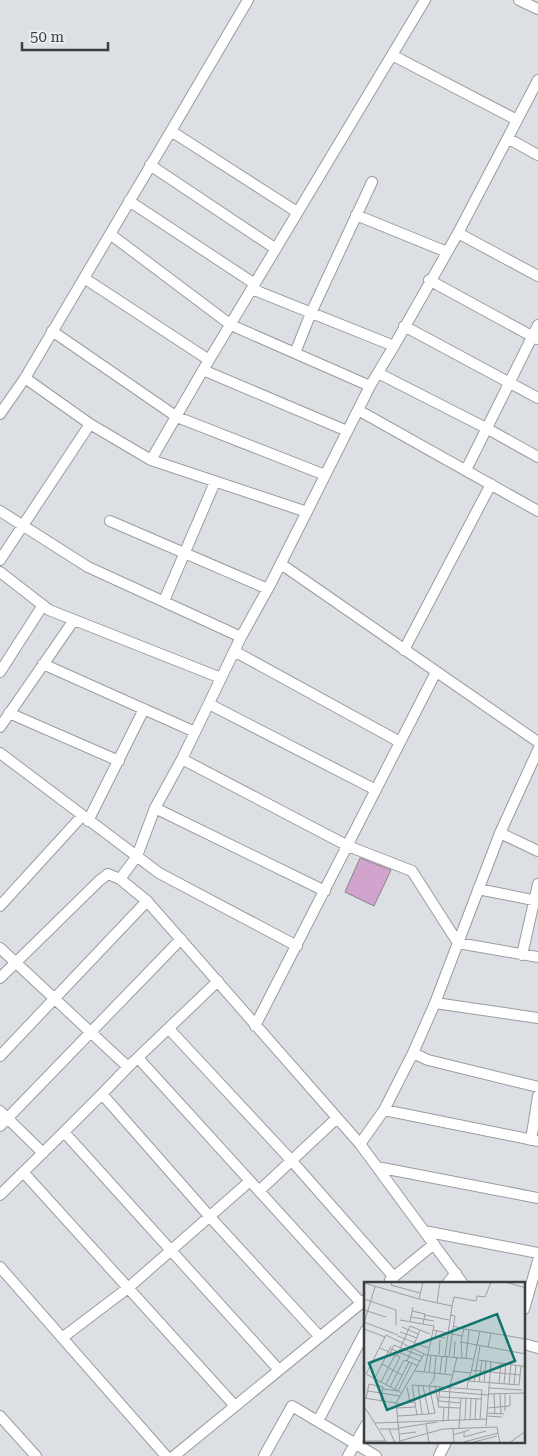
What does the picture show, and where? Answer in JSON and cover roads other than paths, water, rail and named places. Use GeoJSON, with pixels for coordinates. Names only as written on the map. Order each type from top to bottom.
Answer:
{"type":"FeatureCollection","features":[{"type":"Feature","properties":{"kind":"street"},"geometry":{"type":"LineString","coordinates":[[0,414],[25,378],[248,0]]}},
{"type":"Feature","properties":{"kind":"street"},"geometry":{"type":"LineString","coordinates":[[151,460],[208,360],[231,325],[297,212],[426,0]]}},
{"type":"Feature","properties":{"kind":"street"},"geometry":{"type":"LineString","coordinates":[[520,0],[538,9]]}},
{"type":"Feature","properties":{"kind":"street"},"geometry":{"type":"LineString","coordinates":[[392,55],[517,120]]}},
{"type":"Feature","properties":{"kind":"street"},"geometry":{"type":"LineString","coordinates":[[120,879],[137,856],[155,808],[182,760],[241,637],[281,564],[370,386],[394,346],[429,280],[458,233],[509,139],[517,120],[535,93],[538,80]]}},
{"type":"Feature","properties":{"kind":"street"},"geometry":{"type":"LineString","coordinates":[[171,131],[297,212]]}},
{"type":"Feature","properties":{"kind":"street"},"geometry":{"type":"LineString","coordinates":[[509,139],[538,155]]}},
{"type":"Feature","properties":{"kind":"street"},"geometry":{"type":"LineString","coordinates":[[150,165],[276,249]]}},
{"type":"Feature","properties":{"kind":"street"},"geometry":{"type":"LineString","coordinates":[[295,353],[311,313],[372,182]]}},
{"type":"Feature","properties":{"kind":"street"},"geometry":{"type":"LineString","coordinates":[[129,201],[253,287],[311,313],[394,346]]}},
{"type":"Feature","properties":{"kind":"street"},"geometry":{"type":"LineString","coordinates":[[356,215],[447,252]]}},
{"type":"Feature","properties":{"kind":"street"},"geometry":{"type":"LineString","coordinates":[[458,233],[538,276]]}},
{"type":"Feature","properties":{"kind":"street"},"geometry":{"type":"LineString","coordinates":[[110,234],[231,325],[370,386]]}},
{"type":"Feature","properties":{"kind":"street"},"geometry":{"type":"LineString","coordinates":[[84,278],[208,360]]}},
{"type":"Feature","properties":{"kind":"street"},"geometry":{"type":"LineString","coordinates":[[429,280],[535,338]]}},
{"type":"Feature","properties":{"kind":"street"},"geometry":{"type":"LineString","coordinates":[[466,470],[508,382],[535,338],[538,325]]}},
{"type":"Feature","properties":{"kind":"street"},"geometry":{"type":"LineString","coordinates":[[404,326],[538,398]]}},
{"type":"Feature","properties":{"kind":"street"},"geometry":{"type":"LineString","coordinates":[[52,331],[177,417],[325,475]]}},
{"type":"Feature","properties":{"kind":"street"},"geometry":{"type":"LineString","coordinates":[[203,370],[347,431]]}},
{"type":"Feature","properties":{"kind":"street"},"geometry":{"type":"LineString","coordinates":[[378,373],[486,428],[538,457]]}},
{"type":"Feature","properties":{"kind":"street"},"geometry":{"type":"LineString","coordinates":[[25,378],[90,424],[151,460],[307,512]]}},
{"type":"Feature","properties":{"kind":"street"},"geometry":{"type":"LineString","coordinates":[[358,410],[538,511]]}},
{"type":"Feature","properties":{"kind":"street"},"geometry":{"type":"LineString","coordinates":[[0,560],[90,424]]}},
{"type":"Feature","properties":{"kind":"street"},"geometry":{"type":"LineString","coordinates":[[164,601],[215,482]]}},
{"type":"Feature","properties":{"kind":"street"},"geometry":{"type":"LineString","coordinates":[[404,650],[491,484]]}},
{"type":"Feature","properties":{"kind":"street"},"geometry":{"type":"LineString","coordinates":[[0,511],[88,567],[241,637]]}},
{"type":"Feature","properties":{"kind":"street"},"geometry":{"type":"LineString","coordinates":[[110,521],[268,589]]}},
{"type":"Feature","properties":{"kind":"street"},"geometry":{"type":"LineString","coordinates":[[281,564],[538,742]]}},
{"type":"Feature","properties":{"kind":"street"},"geometry":{"type":"LineString","coordinates":[[0,572],[50,610],[221,678]]}},
{"type":"Feature","properties":{"kind":"street"},"geometry":{"type":"LineString","coordinates":[[0,672],[43,605]]}},
{"type":"Feature","properties":{"kind":"street"},"geometry":{"type":"LineString","coordinates":[[0,727],[74,620]]}},
{"type":"Feature","properties":{"kind":"street"},"geometry":{"type":"LineString","coordinates":[[234,651],[400,742]]}},
{"type":"Feature","properties":{"kind":"street"},"geometry":{"type":"LineString","coordinates":[[43,664],[196,732]]}},
{"type":"Feature","properties":{"kind":"street"},"geometry":{"type":"LineString","coordinates":[[255,1026],[436,672]]}},
{"type":"Feature","properties":{"kind":"street"},"geometry":{"type":"LineString","coordinates":[[209,704],[376,790]]}},
{"type":"Feature","properties":{"kind":"street"},"geometry":{"type":"LineString","coordinates":[[0,906],[85,819],[119,761],[144,709]]}},
{"type":"Feature","properties":{"kind":"street"},"geometry":{"type":"LineString","coordinates":[[10,713],[119,761]]}},
{"type":"Feature","properties":{"kind":"street"},"geometry":{"type":"LineString","coordinates":[[360,1144],[384,1110],[413,1053],[435,1003],[500,834],[538,750]]}},
{"type":"Feature","properties":{"kind":"street"},"geometry":{"type":"LineString","coordinates":[[0,753],[85,819],[176,883],[297,946]]}},
{"type":"Feature","properties":{"kind":"street"},"geometry":{"type":"LineString","coordinates":[[182,760],[348,846],[412,871],[458,943],[538,958]]}},
{"type":"Feature","properties":{"kind":"street"},"geometry":{"type":"LineString","coordinates":[[155,808],[325,891]]}},
{"type":"Feature","properties":{"kind":"street"},"geometry":{"type":"LineString","coordinates":[[500,834],[538,851]]}},
{"type":"Feature","properties":{"kind":"street"},"geometry":{"type":"LineString","coordinates":[[0,978],[99,880],[108,874],[120,879],[147,901],[360,1144],[462,1282]]}},
{"type":"Feature","properties":{"kind":"street"},"geometry":{"type":"LineString","coordinates":[[522,955],[536,900],[538,884]]}},
{"type":"Feature","properties":{"kind":"street"},"geometry":{"type":"LineString","coordinates":[[478,889],[536,900]]}},
{"type":"Feature","properties":{"kind":"street"},"geometry":{"type":"LineString","coordinates":[[0,1056],[147,901]]}},
{"type":"Feature","properties":{"kind":"street"},"geometry":{"type":"LineString","coordinates":[[0,1126],[4,1115],[91,1032],[180,939]]}},
{"type":"Feature","properties":{"kind":"street"},"geometry":{"type":"LineString","coordinates":[[0,948],[128,1067]]}},
{"type":"Feature","properties":{"kind":"street"},"geometry":{"type":"LineString","coordinates":[[0,1195],[128,1067],[139,1059],[218,981]]}},
{"type":"Feature","properties":{"kind":"street"},"geometry":{"type":"LineString","coordinates":[[435,1003],[538,1018]]}},
{"type":"Feature","properties":{"kind":"street"},"geometry":{"type":"LineString","coordinates":[[170,1029],[291,1160],[390,1281],[434,1244]]}},
{"type":"Feature","properties":{"kind":"street"},"geometry":{"type":"LineString","coordinates":[[413,1053],[428,1060],[538,1088]]}},
{"type":"Feature","properties":{"kind":"street"},"geometry":{"type":"LineString","coordinates":[[139,1059],[363,1301],[174,1456]]}},
{"type":"Feature","properties":{"kind":"street"},"geometry":{"type":"LineString","coordinates":[[102,1094],[210,1217],[320,1337]]}},
{"type":"Feature","properties":{"kind":"street"},"geometry":{"type":"LineString","coordinates":[[384,1110],[534,1140],[538,1096]]}},
{"type":"Feature","properties":{"kind":"street"},"geometry":{"type":"LineString","coordinates":[[4,1115],[43,1153]]}},
{"type":"Feature","properties":{"kind":"street"},"geometry":{"type":"LineString","coordinates":[[259,1190],[337,1118]]}},
{"type":"Feature","properties":{"kind":"street"},"geometry":{"type":"LineString","coordinates":[[64,1132],[279,1370]]}},
{"type":"Feature","properties":{"kind":"street"},"geometry":{"type":"LineString","coordinates":[[377,1167],[538,1198]]}},
{"type":"Feature","properties":{"kind":"street"},"geometry":{"type":"LineString","coordinates":[[24,1173],[235,1406]]}},
{"type":"Feature","properties":{"kind":"street"},"geometry":{"type":"LineString","coordinates":[[62,1338],[128,1288],[250,1181]]}},
{"type":"Feature","properties":{"kind":"street"},"geometry":{"type":"LineString","coordinates":[[424,1231],[538,1253]]}},
{"type":"Feature","properties":{"kind":"street"},"geometry":{"type":"LineString","coordinates":[[526,1302],[538,1261]]}},
{"type":"Feature","properties":{"kind":"street"},"geometry":{"type":"LineString","coordinates":[[0,1267],[166,1456]]}},
{"type":"Feature","properties":{"kind":"street"},"geometry":{"type":"LineString","coordinates":[[449,1282],[456,1273]]}},
{"type":"Feature","properties":{"kind":"street"},"geometry":{"type":"LineString","coordinates":[[318,1421],[364,1334]]}},
{"type":"Feature","properties":{"kind":"street"},"geometry":{"type":"LineString","coordinates":[[264,1456],[292,1406],[376,1456]]}},
{"type":"Feature","properties":{"kind":"street"},"geometry":{"type":"LineString","coordinates":[[0,1416],[36,1456]]}},
{"type":"Feature","properties":{"kind":"street"},"geometry":{"type":"LineString","coordinates":[[348,1456],[364,1428]]}},
{"type":"Feature","properties":{"kind":"street"},"geometry":{"type":"LineString","coordinates":[[439,1456],[445,1444]]}}]}
